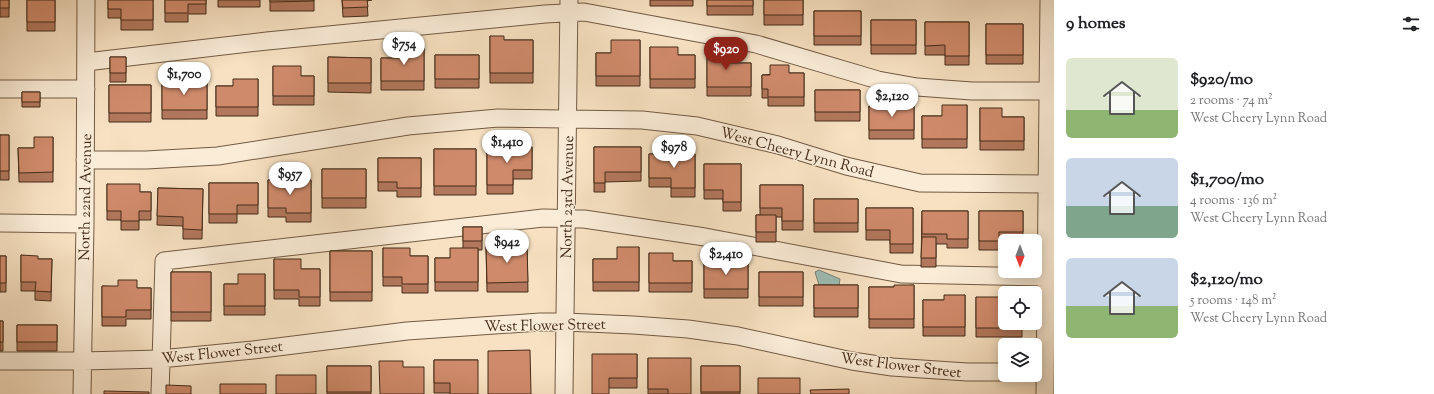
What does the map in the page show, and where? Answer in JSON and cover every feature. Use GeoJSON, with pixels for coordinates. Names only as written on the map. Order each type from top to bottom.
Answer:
{"type":"FeatureCollection","features":[{"type":"Feature","properties":{"kind":"street","name":"North 22nd Avenue"},"geometry":{"type":"LineString","coordinates":[[82,394],[86,160],[86,0]]}},
{"type":"Feature","properties":{"kind":"street"},"geometry":{"type":"LineString","coordinates":[[1045,394],[1050,275],[1051,183],[1048,91],[1051,41],[1049,0]]}},
{"type":"Feature","properties":{"kind":"street"},"geometry":{"type":"LineString","coordinates":[[86,62],[569,6],[584,12],[756,44],[878,80],[917,87],[972,91],[1048,91]]}},
{"type":"Feature","properties":{"kind":"street","name":"North 23rd Avenue"},"geometry":{"type":"LineString","coordinates":[[564,394],[569,6]]}},
{"type":"Feature","properties":{"kind":"street"},"geometry":{"type":"LineString","coordinates":[[0,89],[86,89]]}},
{"type":"Feature","properties":{"kind":"street","name":"West Cheery Lynn Road"},"geometry":{"type":"LineString","coordinates":[[86,160],[146,160],[218,156],[408,126],[498,118],[642,120],[697,126],[778,145],[846,166],[920,183],[1051,183]]}},
{"type":"Feature","properties":{"kind":"street"},"geometry":{"type":"LineString","coordinates":[[160,394],[164,261],[543,218],[567,218],[705,237],[902,274],[1050,275]]}},
{"type":"Feature","properties":{"kind":"street"},"geometry":{"type":"LineString","coordinates":[[0,223],[85,224]]}},
{"type":"Feature","properties":{"kind":"street","name":"West Flower Street"},"geometry":{"type":"LineString","coordinates":[[0,361],[160,359],[253,350],[406,331],[540,322],[565,322],[688,329],[738,336],[852,361],[892,367],[967,372],[998,372]]}},
{"type":"Feature","properties":{"kind":"water"},"geometry":{"type":"Polygon","coordinates":[[[819,270],[840,279],[839,286],[834,287],[833,285],[819,285],[815,272],[819,270]]]}},
{"type":"Feature","properties":{"kind":"building"},"geometry":{"type":"Polygon","coordinates":[[[0,0],[9,0],[9,8],[0,8],[0,0]]]}},
{"type":"Feature","properties":{"kind":"building"},"geometry":{"type":"Polygon","coordinates":[[[27,0],[55,0],[55,22],[27,22],[27,0]]]}},
{"type":"Feature","properties":{"kind":"building"},"geometry":{"type":"Polygon","coordinates":[[[108,0],[153,0],[153,20],[121,20],[121,9],[108,9],[108,0]]]}},
{"type":"Feature","properties":{"kind":"building"},"geometry":{"type":"Polygon","coordinates":[[[165,0],[206,0],[206,4],[188,4],[188,13],[165,13],[165,0]]]}},
{"type":"Feature","properties":{"kind":"building"},"geometry":{"type":"Polygon","coordinates":[[[270,0],[314,0],[314,1],[270,2],[270,0]]]}},
{"type":"Feature","properties":{"kind":"building"},"geometry":{"type":"Polygon","coordinates":[[[342,0],[367,0],[368,7],[343,8],[342,0]]]}},
{"type":"Feature","properties":{"kind":"building"},"geometry":{"type":"Polygon","coordinates":[[[707,0],[753,0],[753,6],[707,6],[707,0]]]}},
{"type":"Feature","properties":{"kind":"building"},"geometry":{"type":"Polygon","coordinates":[[[764,0],[803,0],[803,15],[764,15],[764,0]]]}},
{"type":"Feature","properties":{"kind":"building"},"geometry":{"type":"Polygon","coordinates":[[[814,11],[861,11],[861,36],[814,36],[814,11]]]}},
{"type":"Feature","properties":{"kind":"building"},"geometry":{"type":"Polygon","coordinates":[[[871,20],[916,20],[916,45],[871,45],[871,20]]]}},
{"type":"Feature","properties":{"kind":"building"},"geometry":{"type":"Polygon","coordinates":[[[925,22],[969,22],[969,56],[945,56],[945,45],[925,46],[925,22]]]}},
{"type":"Feature","properties":{"kind":"building"},"geometry":{"type":"Polygon","coordinates":[[[986,24],[1023,24],[1023,55],[986,55],[986,24]]]}},
{"type":"Feature","properties":{"kind":"building"},"geometry":{"type":"Polygon","coordinates":[[[490,36],[504,36],[504,40],[533,40],[533,73],[490,73],[490,36]]]}},
{"type":"Feature","properties":{"kind":"building"},"geometry":{"type":"Polygon","coordinates":[[[611,40],[640,40],[640,76],[596,76],[596,53],[611,53],[611,40]]]}},
{"type":"Feature","properties":{"kind":"building"},"geometry":{"type":"Polygon","coordinates":[[[650,47],[678,47],[678,55],[695,55],[695,79],[650,79],[650,47]]]}},
{"type":"Feature","properties":{"kind":"building"},"geometry":{"type":"Polygon","coordinates":[[[402,48],[424,48],[424,81],[381,81],[381,58],[402,58],[402,48]]]}},
{"type":"Feature","properties":{"kind":"building"},"geometry":{"type":"Polygon","coordinates":[[[707,48],[728,48],[728,63],[751,63],[751,87],[707,87],[707,48]]]}},
{"type":"Feature","properties":{"kind":"building"},"geometry":{"type":"Polygon","coordinates":[[[435,55],[479,55],[479,79],[435,79],[435,55]]]}},
{"type":"Feature","properties":{"kind":"building"},"geometry":{"type":"Polygon","coordinates":[[[110,57],[126,57],[126,73],[110,73],[110,57]]]}},
{"type":"Feature","properties":{"kind":"building"},"geometry":{"type":"Polygon","coordinates":[[[328,57],[371,58],[371,83],[328,83],[328,57]]]}},
{"type":"Feature","properties":{"kind":"building"},"geometry":{"type":"Polygon","coordinates":[[[770,65],[789,65],[789,73],[804,73],[804,97],[768,97],[768,89],[762,89],[762,75],[770,75],[770,65]]]}},
{"type":"Feature","properties":{"kind":"building"},"geometry":{"type":"Polygon","coordinates":[[[273,66],[301,66],[301,76],[314,76],[314,96],[273,96],[273,66]]]}},
{"type":"Feature","properties":{"kind":"building"},"geometry":{"type":"Polygon","coordinates":[[[233,79],[258,79],[258,107],[216,107],[216,86],[233,86],[233,79]]]}},
{"type":"Feature","properties":{"kind":"building"},"geometry":{"type":"Polygon","coordinates":[[[162,81],[207,81],[207,110],[162,110],[162,81]]]}},
{"type":"Feature","properties":{"kind":"building"},"geometry":{"type":"Polygon","coordinates":[[[109,85],[151,85],[151,113],[109,113],[109,85]]]}},
{"type":"Feature","properties":{"kind":"building"},"geometry":{"type":"Polygon","coordinates":[[[815,90],[860,90],[860,112],[815,112],[815,90]]]}},
{"type":"Feature","properties":{"kind":"building"},"geometry":{"type":"Polygon","coordinates":[[[22,92],[40,92],[40,102],[22,102],[22,92]]]}},
{"type":"Feature","properties":{"kind":"building"},"geometry":{"type":"Polygon","coordinates":[[[942,105],[967,105],[967,139],[922,139],[922,116],[942,116],[942,105]]]}},
{"type":"Feature","properties":{"kind":"building"},"geometry":{"type":"Polygon","coordinates":[[[869,106],[914,106],[914,130],[869,130],[869,106]]]}},
{"type":"Feature","properties":{"kind":"building"},"geometry":{"type":"Polygon","coordinates":[[[980,108],[1002,108],[1002,117],[1024,117],[1024,141],[980,141],[980,108]]]}},
{"type":"Feature","properties":{"kind":"building"},"geometry":{"type":"Polygon","coordinates":[[[0,135],[9,135],[9,171],[0,171],[0,135]]]}},
{"type":"Feature","properties":{"kind":"building"},"geometry":{"type":"Polygon","coordinates":[[[34,137],[53,137],[53,172],[19,173],[18,148],[34,148],[34,137]]]}},
{"type":"Feature","properties":{"kind":"building"},"geometry":{"type":"Polygon","coordinates":[[[487,147],[532,147],[532,170],[513,170],[513,185],[487,185],[487,147]]]}},
{"type":"Feature","properties":{"kind":"building"},"geometry":{"type":"Polygon","coordinates":[[[594,147],[641,147],[641,172],[605,172],[605,183],[594,183],[594,147]]]}},
{"type":"Feature","properties":{"kind":"building"},"geometry":{"type":"Polygon","coordinates":[[[434,149],[476,149],[476,186],[434,186],[434,149]]]}},
{"type":"Feature","properties":{"kind":"building"},"geometry":{"type":"Polygon","coordinates":[[[649,154],[695,154],[695,188],[671,188],[671,178],[649,178],[649,154]]]}},
{"type":"Feature","properties":{"kind":"building"},"geometry":{"type":"Polygon","coordinates":[[[378,158],[421,158],[421,188],[397,188],[397,182],[378,182],[378,158]]]}},
{"type":"Feature","properties":{"kind":"building"},"geometry":{"type":"Polygon","coordinates":[[[704,164],[741,164],[741,202],[723,202],[723,190],[704,190],[704,164]]]}},
{"type":"Feature","properties":{"kind":"building"},"geometry":{"type":"Polygon","coordinates":[[[322,169],[366,169],[366,198],[322,198],[322,169]]]}},
{"type":"Feature","properties":{"kind":"building"},"geometry":{"type":"Polygon","coordinates":[[[268,180],[311,180],[311,213],[286,213],[286,208],[268,208],[268,180]]]}},
{"type":"Feature","properties":{"kind":"building"},"geometry":{"type":"Polygon","coordinates":[[[209,183],[258,183],[258,205],[237,205],[237,214],[209,214],[209,183]]]}},
{"type":"Feature","properties":{"kind":"building"},"geometry":{"type":"Polygon","coordinates":[[[107,184],[140,184],[140,192],[151,192],[151,211],[139,211],[139,221],[121,221],[121,211],[107,211],[107,184]]]}},
{"type":"Feature","properties":{"kind":"building"},"geometry":{"type":"Polygon","coordinates":[[[760,185],[803,185],[803,221],[782,221],[782,208],[760,208],[760,185]]]}},
{"type":"Feature","properties":{"kind":"building"},"geometry":{"type":"Polygon","coordinates":[[[158,188],[203,189],[202,230],[183,229],[183,217],[157,216],[158,188]]]}},
{"type":"Feature","properties":{"kind":"building"},"geometry":{"type":"Polygon","coordinates":[[[814,199],[858,199],[858,223],[814,223],[814,199]]]}},
{"type":"Feature","properties":{"kind":"building"},"geometry":{"type":"Polygon","coordinates":[[[866,208],[913,208],[913,244],[890,244],[890,230],[866,230],[866,208]]]}},
{"type":"Feature","properties":{"kind":"building"},"geometry":{"type":"Polygon","coordinates":[[[922,211],[968,211],[968,239],[947,239],[947,234],[922,234],[922,211]]]}},
{"type":"Feature","properties":{"kind":"building"},"geometry":{"type":"Polygon","coordinates":[[[979,211],[1023,211],[1023,232],[999,232],[998,241],[979,241],[979,211]]]}},
{"type":"Feature","properties":{"kind":"building"},"geometry":{"type":"Polygon","coordinates":[[[756,215],[776,215],[776,232],[756,232],[756,215]]]}},
{"type":"Feature","properties":{"kind":"building"},"geometry":{"type":"Polygon","coordinates":[[[463,227],[482,227],[482,241],[463,241],[463,227]]]}},
{"type":"Feature","properties":{"kind":"building"},"geometry":{"type":"Polygon","coordinates":[[[922,237],[936,237],[936,258],[921,258],[922,237]]]}},
{"type":"Feature","properties":{"kind":"building"},"geometry":{"type":"Polygon","coordinates":[[[486,246],[527,246],[528,282],[487,283],[486,246]]]}},
{"type":"Feature","properties":{"kind":"building"},"geometry":{"type":"Polygon","coordinates":[[[617,247],[639,247],[639,282],[593,282],[593,259],[617,259],[617,247]]]}},
{"type":"Feature","properties":{"kind":"building"},"geometry":{"type":"Polygon","coordinates":[[[383,248],[410,248],[410,256],[428,256],[428,284],[402,284],[402,277],[383,277],[383,248]]]}},
{"type":"Feature","properties":{"kind":"building"},"geometry":{"type":"Polygon","coordinates":[[[450,248],[478,248],[478,282],[435,282],[435,258],[450,258],[450,248]]]}},
{"type":"Feature","properties":{"kind":"building"},"geometry":{"type":"Polygon","coordinates":[[[330,251],[372,251],[372,292],[330,292],[330,251]]]}},
{"type":"Feature","properties":{"kind":"building"},"geometry":{"type":"Polygon","coordinates":[[[649,253],[673,253],[673,261],[692,261],[692,283],[649,283],[649,253]]]}},
{"type":"Feature","properties":{"kind":"building"},"geometry":{"type":"Polygon","coordinates":[[[21,255],[38,256],[38,259],[52,259],[51,292],[35,291],[36,282],[21,282],[21,255]]]}},
{"type":"Feature","properties":{"kind":"building"},"geometry":{"type":"Polygon","coordinates":[[[0,256],[6,256],[6,283],[0,283],[0,256]]]}},
{"type":"Feature","properties":{"kind":"building"},"geometry":{"type":"Polygon","coordinates":[[[274,259],[301,259],[301,269],[320,269],[320,297],[299,297],[299,290],[274,290],[274,259]]]}},
{"type":"Feature","properties":{"kind":"building"},"geometry":{"type":"Polygon","coordinates":[[[704,264],[748,264],[748,289],[704,289],[704,264]]]}},
{"type":"Feature","properties":{"kind":"building"},"geometry":{"type":"Polygon","coordinates":[[[171,272],[211,272],[211,312],[171,312],[171,272]]]}},
{"type":"Feature","properties":{"kind":"building"},"geometry":{"type":"Polygon","coordinates":[[[759,272],[803,272],[803,297],[759,297],[759,272]]]}},
{"type":"Feature","properties":{"kind":"building"},"geometry":{"type":"Polygon","coordinates":[[[238,274],[265,274],[265,306],[224,306],[224,284],[238,284],[238,274]]]}},
{"type":"Feature","properties":{"kind":"building"},"geometry":{"type":"Polygon","coordinates":[[[118,280],[137,280],[137,288],[151,288],[151,310],[126,310],[126,317],[102,317],[102,286],[118,286],[118,280]]]}},
{"type":"Feature","properties":{"kind":"building"},"geometry":{"type":"Polygon","coordinates":[[[814,285],[858,285],[858,308],[814,308],[814,285]]]}},
{"type":"Feature","properties":{"kind":"building"},"geometry":{"type":"Polygon","coordinates":[[[894,285],[914,285],[914,319],[869,319],[869,287],[894,287],[894,285]]]}},
{"type":"Feature","properties":{"kind":"building"},"geometry":{"type":"Polygon","coordinates":[[[944,295],[965,295],[965,327],[923,327],[923,300],[944,300],[944,295]]]}},
{"type":"Feature","properties":{"kind":"building"},"geometry":{"type":"Polygon","coordinates":[[[976,297],[998,297],[998,328],[976,328],[976,297]]]}},
{"type":"Feature","properties":{"kind":"building"},"geometry":{"type":"Polygon","coordinates":[[[0,321],[3,321],[3,342],[0,342],[0,321]]]}},
{"type":"Feature","properties":{"kind":"building"},"geometry":{"type":"Polygon","coordinates":[[[17,325],[57,325],[57,342],[17,342],[17,325]]]}},
{"type":"Feature","properties":{"kind":"building"},"geometry":{"type":"Polygon","coordinates":[[[530,350],[531,394],[488,394],[488,351],[530,350]]]}},
{"type":"Feature","properties":{"kind":"building"},"geometry":{"type":"Polygon","coordinates":[[[592,354],[637,354],[637,378],[609,378],[609,394],[592,394],[592,354]]]}},
{"type":"Feature","properties":{"kind":"building"},"geometry":{"type":"Polygon","coordinates":[[[648,358],[691,358],[691,394],[668,394],[668,389],[648,389],[648,358]]]}},
{"type":"Feature","properties":{"kind":"building"},"geometry":{"type":"Polygon","coordinates":[[[434,360],[478,360],[478,394],[450,394],[450,383],[434,383],[434,360]]]}},
{"type":"Feature","properties":{"kind":"building"},"geometry":{"type":"Polygon","coordinates":[[[379,361],[403,361],[403,367],[424,367],[424,394],[380,394],[379,361]]]}},
{"type":"Feature","properties":{"kind":"building"},"geometry":{"type":"Polygon","coordinates":[[[327,366],[371,366],[371,392],[327,392],[327,366]]]}},
{"type":"Feature","properties":{"kind":"building"},"geometry":{"type":"Polygon","coordinates":[[[701,366],[740,366],[740,392],[701,392],[701,366]]]}},
{"type":"Feature","properties":{"kind":"building"},"geometry":{"type":"Polygon","coordinates":[[[276,375],[316,375],[316,394],[276,394],[276,375]]]}},
{"type":"Feature","properties":{"kind":"building"},"geometry":{"type":"Polygon","coordinates":[[[758,378],[800,378],[800,394],[758,394],[758,378]]]}},
{"type":"Feature","properties":{"kind":"building"},"geometry":{"type":"Polygon","coordinates":[[[220,384],[266,384],[266,394],[220,394],[220,384]]]}},
{"type":"Feature","properties":{"kind":"building"},"geometry":{"type":"Polygon","coordinates":[[[166,385],[191,386],[191,394],[166,394],[166,385]]]}},
{"type":"Feature","properties":{"kind":"building"},"geometry":{"type":"Polygon","coordinates":[[[849,389],[849,394],[811,394],[810,390],[849,389]]]}},
{"type":"Feature","properties":{"kind":"building"},"geometry":{"type":"Polygon","coordinates":[[[104,391],[149,392],[149,394],[104,394],[104,391]]]}}]}
